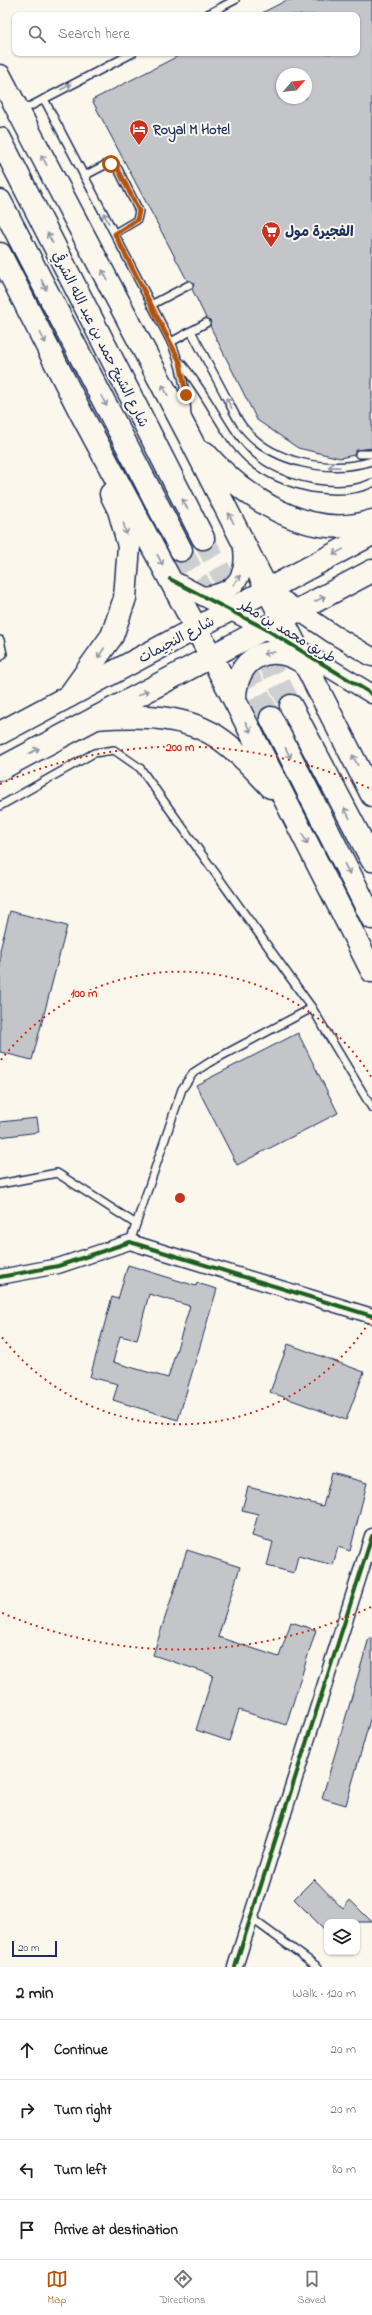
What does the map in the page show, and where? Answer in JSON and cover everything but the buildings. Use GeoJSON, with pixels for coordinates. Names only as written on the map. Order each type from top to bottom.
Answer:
{"type":"FeatureCollection","features":[{"type":"Feature","properties":{"kind":"main road"},"geometry":{"type":"LineString","coordinates":[[0,76],[188,434],[372,795]]}},
{"type":"Feature","properties":{"kind":"main road","name":"شارع الشيخ حمد بن عبد الله الشرقي"},"geometry":{"type":"LineString","coordinates":[[0,139],[203,538]]}},
{"type":"Feature","properties":{"kind":"main road","name":"شارع الشيخ حمد بن عبد الله الشرقي"},"geometry":{"type":"LineString","coordinates":[[0,201],[181,550]]}},
{"type":"Feature","properties":{"kind":"main road"},"geometry":{"type":"LineString","coordinates":[[0,254],[82,415],[235,701],[372,971]]}},
{"type":"Feature","properties":{"kind":"main road"},"geometry":{"type":"LineString","coordinates":[[69,696],[112,636],[125,598],[128,575],[129,546],[119,510],[91,452],[82,415]]}},
{"type":"Feature","properties":{"kind":"main road"},"geometry":{"type":"LineString","coordinates":[[188,434],[215,464],[245,490],[284,516],[307,522],[345,526],[372,521]]}},
{"type":"Feature","properties":{"kind":"main road","name":"شارع النجيمات"},"geometry":{"type":"LineString","coordinates":[[0,733],[372,534]]}},
{"type":"Feature","properties":{"kind":"main road"},"geometry":{"type":"LineString","coordinates":[[0,769],[372,571]]}},
{"type":"Feature","properties":{"kind":"main road"},"geometry":{"type":"LineString","coordinates":[[235,701],[235,688],[239,675],[246,665],[256,657],[269,652],[282,652],[294,656],[301,656]]}},
{"type":"Feature","properties":{"kind":"main road"},"geometry":{"type":"LineString","coordinates":[[290,706],[372,860]]}},
{"type":"Feature","properties":{"kind":"main road"},"geometry":{"type":"LineString","coordinates":[[96,718],[132,715],[186,723],[202,729],[222,740],[240,756],[287,804]]}},
{"type":"Feature","properties":{"kind":"main road"},"geometry":{"type":"LineString","coordinates":[[271,718],[372,918]]}},
{"type":"Feature","properties":{"kind":"street"},"geometry":{"type":"LineString","coordinates":[[203,596],[222,593],[235,584],[240,577],[244,562],[241,538]]}},
{"type":"Feature","properties":{"kind":"street","name":"طريق محمد بن مطر"},"geometry":{"type":"LineString","coordinates":[[170,579],[231,609],[281,619],[372,657]]}},
{"type":"Feature","properties":{"kind":"street","name":"طريق محمد بن مطر"},"geometry":{"type":"LineString","coordinates":[[301,656],[372,694]]}},
{"type":"Feature","properties":{"kind":"street"},"geometry":{"type":"LineString","coordinates":[[0,1277],[58,1266],[130,1242],[372,1316]]}},
{"type":"Feature","properties":{"kind":"street"},"geometry":{"type":"LineString","coordinates":[[235,1967],[372,1536]]}},
{"type":"Feature","properties":{"kind":"lane"},"geometry":{"type":"LineString","coordinates":[[212,12],[235,0]]}},
{"type":"Feature","properties":{"kind":"lane"},"geometry":{"type":"LineString","coordinates":[[19,112],[127,56]]}},
{"type":"Feature","properties":{"kind":"lane"},"geometry":{"type":"LineString","coordinates":[[44,99],[180,362],[185,380],[188,434]]}},
{"type":"Feature","properties":{"kind":"lane"},"geometry":{"type":"LineString","coordinates":[[84,176],[103,166],[111,164],[118,169],[139,211],[139,216],[133,223],[115,234]]}},
{"type":"Feature","properties":{"kind":"lane"},"geometry":{"type":"LineString","coordinates":[[151,305],[189,285]]}},
{"type":"Feature","properties":{"kind":"lane"},"geometry":{"type":"LineString","coordinates":[[171,342],[206,323]]}},
{"type":"Feature","properties":{"kind":"lane"},"geometry":{"type":"LineString","coordinates":[[191,331],[243,427],[263,445],[288,457],[318,465],[346,467],[372,461]]}},
{"type":"Feature","properties":{"kind":"lane"},"geometry":{"type":"LineString","coordinates":[[180,362],[191,375],[232,442],[260,468],[293,484],[315,488],[352,490],[372,483]]}},
{"type":"Feature","properties":{"kind":"lane"},"geometry":{"type":"LineString","coordinates":[[359,454],[372,454]]}},
{"type":"Feature","properties":{"kind":"lane"},"geometry":{"type":"LineString","coordinates":[[0,640],[3,654],[0,657]]}},
{"type":"Feature","properties":{"kind":"lane"},"geometry":{"type":"LineString","coordinates":[[0,806],[94,753],[114,750],[140,768],[312,1008],[372,1108]]}},
{"type":"Feature","properties":{"kind":"lane"},"geometry":{"type":"LineString","coordinates":[[130,1242],[182,1089],[193,1073],[210,1062],[312,1008]]}},
{"type":"Feature","properties":{"kind":"lane"},"geometry":{"type":"LineString","coordinates":[[0,1184],[57,1173],[136,1224]]}},
{"type":"Feature","properties":{"kind":"lane"},"geometry":{"type":"LineString","coordinates":[[251,1918],[318,1967]]}},
{"type":"Feature","properties":{"kind":"tunnel"},"geometry":{"type":"LineString","coordinates":[[203,538],[291,706]]}},
{"type":"Feature","properties":{"kind":"tunnel"},"geometry":{"type":"LineString","coordinates":[[181,550],[271,718]]}},
{"type":"Feature","properties":{"kind":"cycle path"},"geometry":{"type":"LineString","coordinates":[[170,579],[264,628],[372,694]]}},
{"type":"Feature","properties":{"kind":"cycle path"},"geometry":{"type":"LineString","coordinates":[[0,1277],[58,1266],[130,1242],[372,1316]]}},
{"type":"Feature","properties":{"kind":"cycle path"},"geometry":{"type":"LineString","coordinates":[[235,1967],[372,1536]]}},
{"type":"Feature","properties":{"kind":"place","name":"Royal M Hotel"},"geometry":{"type":"Point","coordinates":[139,146]}},
{"type":"Feature","properties":{"kind":"place","name":"الفجيرة مول"},"geometry":{"type":"Point","coordinates":[271,248]}},
{"type":"Feature","properties":{"kind":"route"},"geometry":{"type":"LineString","coordinates":[[111,164],[118,169],[139,211],[137,220],[115,234],[180,362],[185,380],[186,395]]}}]}
